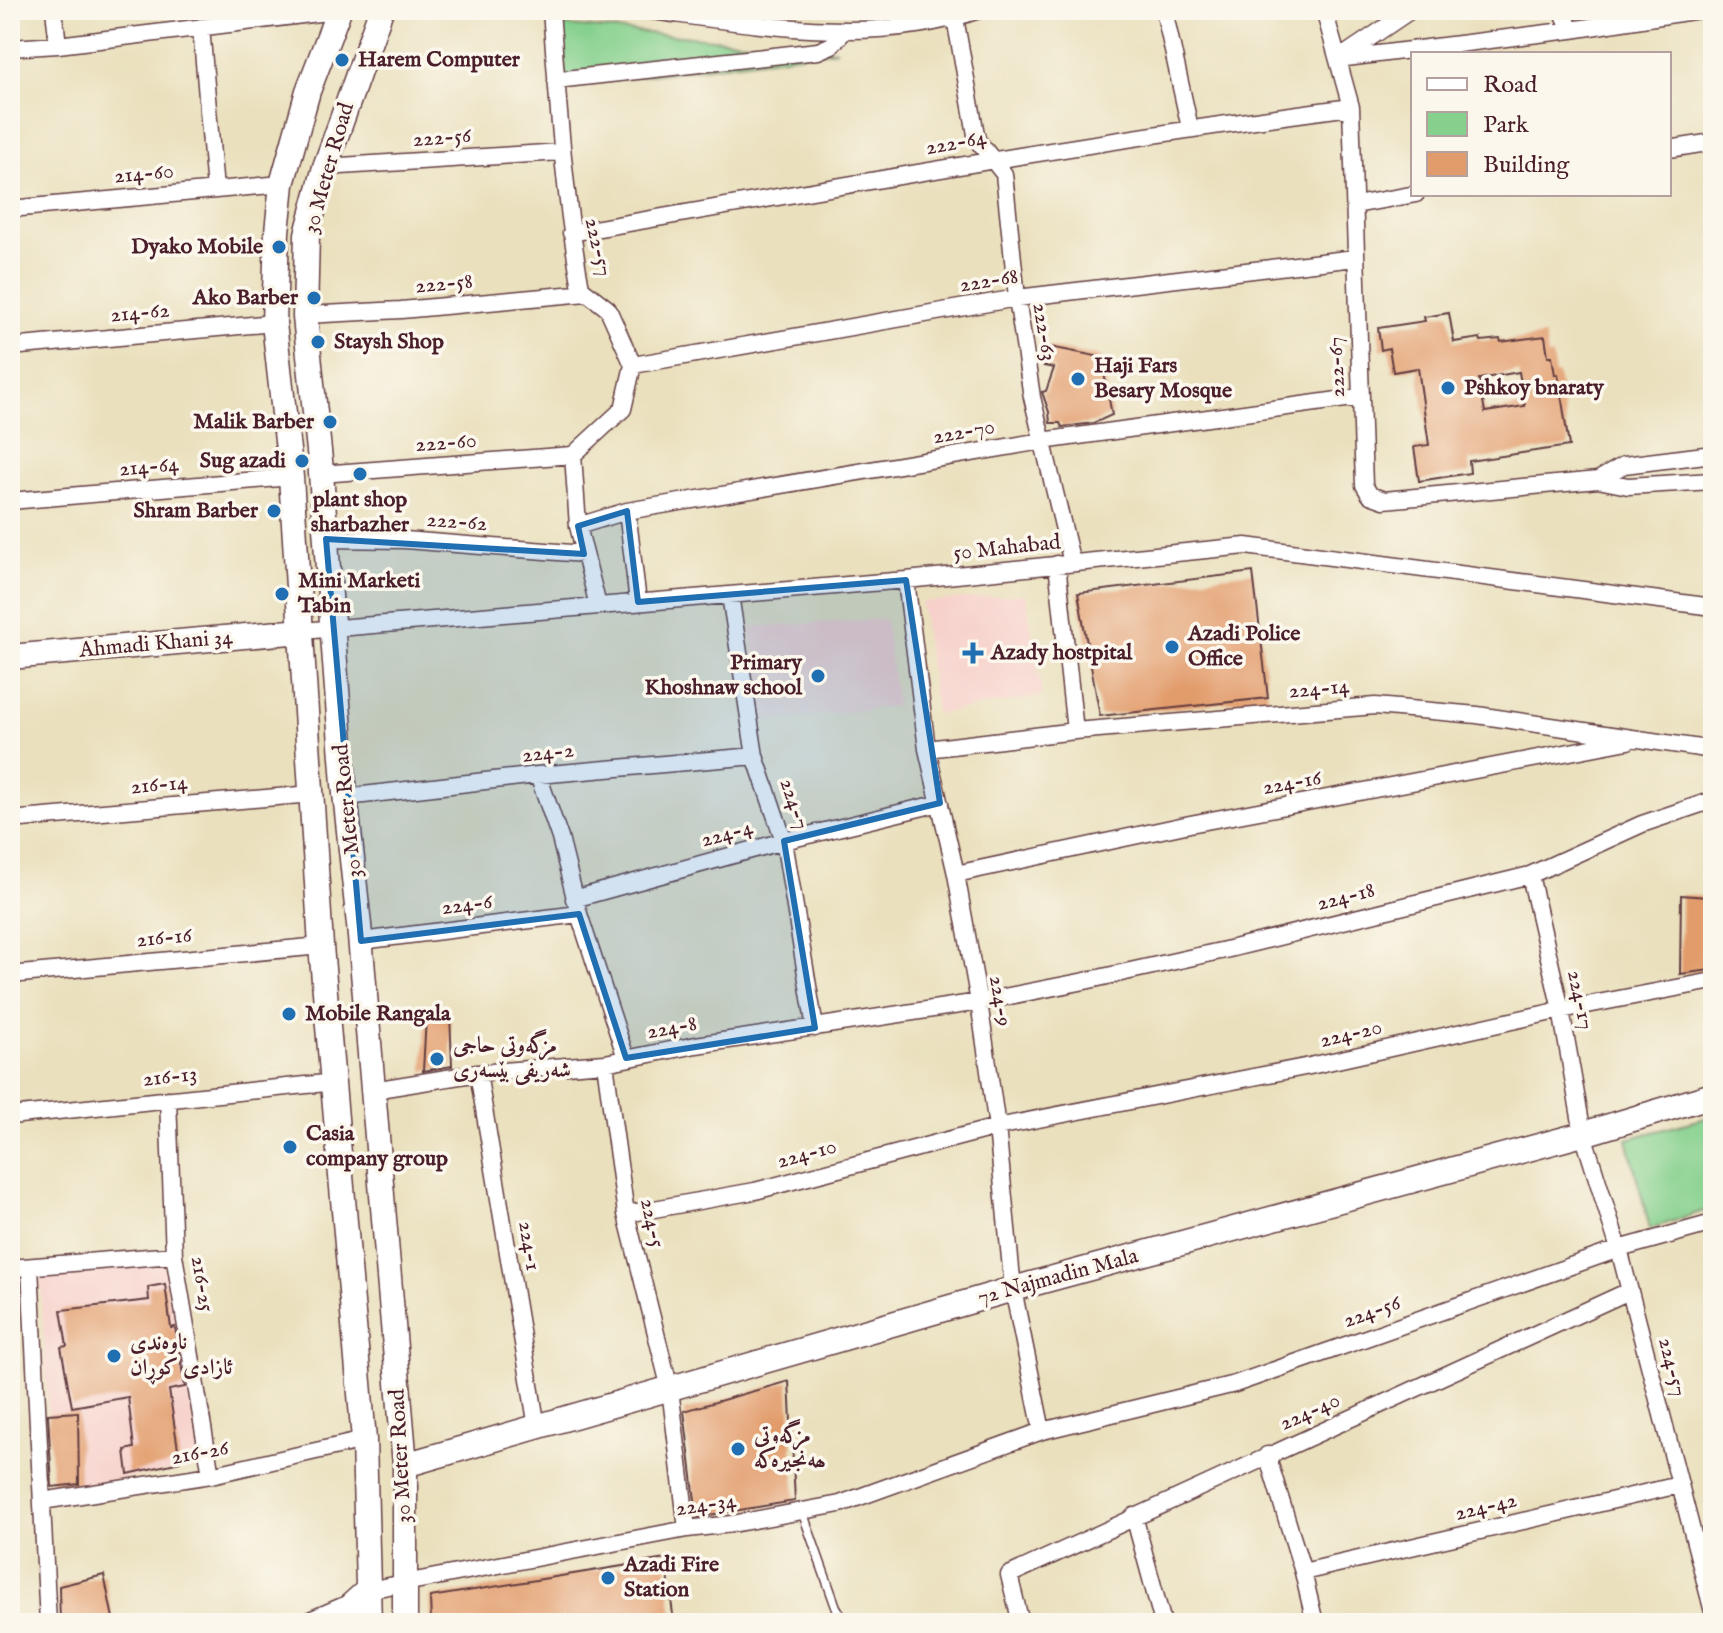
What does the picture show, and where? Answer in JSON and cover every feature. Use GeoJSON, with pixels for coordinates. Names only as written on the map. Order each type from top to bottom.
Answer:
{"type":"FeatureCollection","features":[{"type":"Feature","properties":{"kind":"main road","name":"30 Meter Road"},"geometry":{"type":"LineString","coordinates":[[381,10],[325,167],[307,234],[305,315],[405,1465],[405,1623]]}},
{"type":"Feature","properties":{"kind":"main road","name":"30 Meter Road"},"geometry":{"type":"LineString","coordinates":[[333,11],[282,184],[274,323],[291,477],[321,946],[364,1440],[369,1623]]}},
{"type":"Feature","properties":{"kind":"main road"},"geometry":{"type":"LineString","coordinates":[[308,91],[329,106],[347,105]]}},
{"type":"Feature","properties":{"kind":"main road","name":"Ahmadi Khani 34"},"geometry":{"type":"LineString","coordinates":[[10,657],[302,631]]}},
{"type":"Feature","properties":{"kind":"main road","name":"72 Najmadin Mala"},"geometry":{"type":"LineString","coordinates":[[405,1465],[1013,1289],[1583,1134],[1713,1095]]}},
{"type":"Feature","properties":{"kind":"main road"},"geometry":{"type":"LineString","coordinates":[[313,1623],[348,1608],[368,1590]]}},
{"type":"Feature","properties":{"kind":"street"},"geometry":{"type":"LineString","coordinates":[[54,10],[58,45]]}},
{"type":"Feature","properties":{"kind":"street","name":"222-57"},"geometry":{"type":"LineString","coordinates":[[551,10],[561,152],[581,288],[608,309],[633,365]]}},
{"type":"Feature","properties":{"kind":"street"},"geometry":{"type":"LineString","coordinates":[[645,10],[740,22],[845,30],[928,24],[979,10]]}},
{"type":"Feature","properties":{"kind":"street"},"geometry":{"type":"LineString","coordinates":[[1164,10],[1190,128]]}},
{"type":"Feature","properties":{"kind":"street","name":"222-67"},"geometry":{"type":"LineString","coordinates":[[1324,10],[1351,107],[1364,485],[1370,495],[1384,500],[1598,480]]}},
{"type":"Feature","properties":{"kind":"street"},"geometry":{"type":"LineString","coordinates":[[1338,59],[1411,10]]}},
{"type":"Feature","properties":{"kind":"street"},"geometry":{"type":"LineString","coordinates":[[1562,10],[1571,30]]}},
{"type":"Feature","properties":{"kind":"street"},"geometry":{"type":"LineString","coordinates":[[1338,59],[1571,30],[1657,14],[1699,10]]}},
{"type":"Feature","properties":{"kind":"street"},"geometry":{"type":"LineString","coordinates":[[10,48],[58,45],[333,11]]}},
{"type":"Feature","properties":{"kind":"street","name":"222-63"},"geometry":{"type":"LineString","coordinates":[[955,18],[977,140],[1004,174],[1017,298],[1032,397],[1064,564],[1075,731]]}},
{"type":"Feature","properties":{"kind":"street"},"geometry":{"type":"LineString","coordinates":[[201,27],[215,190]]}},
{"type":"Feature","properties":{"kind":"street"},"geometry":{"type":"LineString","coordinates":[[556,80],[818,51],[832,45],[845,30]]}},
{"type":"Feature","properties":{"kind":"street","name":"222-64"},"geometry":{"type":"LineString","coordinates":[[571,233],[992,159],[1351,107]]}},
{"type":"Feature","properties":{"kind":"street"},"geometry":{"type":"LineString","coordinates":[[1671,149],[1713,142]]}},
{"type":"Feature","properties":{"kind":"street","name":"222-56"},"geometry":{"type":"LineString","coordinates":[[325,167],[561,152]]}},
{"type":"Feature","properties":{"kind":"street","name":"214-60"},"geometry":{"type":"LineString","coordinates":[[10,209],[282,184]]}},
{"type":"Feature","properties":{"kind":"street"},"geometry":{"type":"LineString","coordinates":[[1355,205],[1411,195]]}},
{"type":"Feature","properties":{"kind":"street","name":"222-68"},"geometry":{"type":"LineString","coordinates":[[633,365],[1017,298],[1355,258]]}},
{"type":"Feature","properties":{"kind":"street","name":"222-58"},"geometry":{"type":"LineString","coordinates":[[305,315],[401,310],[587,293]]}},
{"type":"Feature","properties":{"kind":"street","name":"214-62"},"geometry":{"type":"LineString","coordinates":[[10,347],[274,323]]}},
{"type":"Feature","properties":{"kind":"street"},"geometry":{"type":"LineString","coordinates":[[598,606],[578,526],[573,455],[623,409],[633,365]]}},
{"type":"Feature","properties":{"kind":"street","name":"222-70"},"geometry":{"type":"LineString","coordinates":[[578,526],[627,511],[1042,441],[1360,397]]}},
{"type":"Feature","properties":{"kind":"street"},"geometry":{"type":"LineString","coordinates":[[1598,480],[1624,465],[1713,454]]}},
{"type":"Feature","properties":{"kind":"street","name":"222-60"},"geometry":{"type":"LineString","coordinates":[[321,474],[573,455]]}},
{"type":"Feature","properties":{"kind":"street","name":"214-64"},"geometry":{"type":"LineString","coordinates":[[10,501],[291,477]]}},
{"type":"Feature","properties":{"kind":"street"},"geometry":{"type":"LineString","coordinates":[[1598,480],[1628,486],[1713,481]]}},
{"type":"Feature","properties":{"kind":"street"},"geometry":{"type":"LineString","coordinates":[[627,511],[638,602]]}},
{"type":"Feature","properties":{"kind":"street","name":"222-62"},"geometry":{"type":"LineString","coordinates":[[326,539],[405,540],[584,554]]}},
{"type":"Feature","properties":{"kind":"street","name":"50 Mahabad"},"geometry":{"type":"LineString","coordinates":[[302,631],[906,580],[1246,546],[1713,607]]}},
{"type":"Feature","properties":{"kind":"street","name":"224-9"},"geometry":{"type":"LineString","coordinates":[[906,580],[927,749],[956,874],[979,1002],[997,1127],[1013,1289],[1042,1431]]}},
{"type":"Feature","properties":{"kind":"street","name":"224-7"},"geometry":{"type":"LineString","coordinates":[[730,595],[755,756],[784,841],[815,1028]]}},
{"type":"Feature","properties":{"kind":"street","name":"224-14"},"geometry":{"type":"LineString","coordinates":[[927,749],[1075,731],[1375,706],[1477,715],[1713,750]]}},
{"type":"Feature","properties":{"kind":"street","name":"224-16"},"geometry":{"type":"LineString","coordinates":[[956,874],[1190,824],[1637,739]]}},
{"type":"Feature","properties":{"kind":"street","name":"224-2"},"geometry":{"type":"LineString","coordinates":[[346,797],[538,775],[755,756]]}},
{"type":"Feature","properties":{"kind":"street"},"geometry":{"type":"LineString","coordinates":[[538,775],[560,838],[576,906],[626,1058]]}},
{"type":"Feature","properties":{"kind":"street","name":"216-14"},"geometry":{"type":"LineString","coordinates":[[10,820],[312,794]]}},
{"type":"Feature","properties":{"kind":"street","name":"224-18"},"geometry":{"type":"LineString","coordinates":[[979,1002],[1225,950],[1530,875],[1619,833],[1713,800]]}},
{"type":"Feature","properties":{"kind":"street","name":"224-4"},"geometry":{"type":"LineString","coordinates":[[576,906],[784,841],[940,803]]}},
{"type":"Feature","properties":{"kind":"street","name":"224-17"},"geometry":{"type":"LineString","coordinates":[[1530,875],[1561,1010],[1583,1134]]}},
{"type":"Feature","properties":{"kind":"street","name":"224-6"},"geometry":{"type":"LineString","coordinates":[[361,941],[576,906]]}},
{"type":"Feature","properties":{"kind":"street","name":"216-16"},"geometry":{"type":"LineString","coordinates":[[10,975],[321,946]]}},
{"type":"Feature","properties":{"kind":"street","name":"224-20"},"geometry":{"type":"LineString","coordinates":[[997,1127],[1310,1066],[1561,1010],[1713,981]]}},
{"type":"Feature","properties":{"kind":"street","name":"224-8"},"geometry":{"type":"LineString","coordinates":[[373,1090],[478,1073],[605,1063],[979,1002]]}},
{"type":"Feature","properties":{"kind":"street","name":"224-5"},"geometry":{"type":"LineString","coordinates":[[605,1063],[626,1214],[670,1389],[687,1529]]}},
{"type":"Feature","properties":{"kind":"street","name":"224-1"},"geometry":{"type":"LineString","coordinates":[[478,1073],[537,1427]]}},
{"type":"Feature","properties":{"kind":"street","name":"216-13"},"geometry":{"type":"LineString","coordinates":[[10,1116],[335,1082]]}},
{"type":"Feature","properties":{"kind":"street","name":"216-25"},"geometry":{"type":"LineString","coordinates":[[168,1099],[174,1255],[211,1475]]}},
{"type":"Feature","properties":{"kind":"street","name":"224-10"},"geometry":{"type":"LineString","coordinates":[[626,1214],[755,1191],[997,1127]]}},
{"type":"Feature","properties":{"kind":"street","name":"224-57"},"geometry":{"type":"LineString","coordinates":[[1583,1134],[1619,1249],[1713,1612]]}},
{"type":"Feature","properties":{"kind":"street","name":"224-56"},"geometry":{"type":"LineString","coordinates":[[1042,1431],[1235,1384],[1619,1249],[1713,1223]]}},
{"type":"Feature","properties":{"kind":"street"},"geometry":{"type":"LineString","coordinates":[[10,1268],[174,1255]]}},
{"type":"Feature","properties":{"kind":"street"},"geometry":{"type":"LineString","coordinates":[[30,1267],[48,1623]]}},
{"type":"Feature","properties":{"kind":"street","name":"224-40"},"geometry":{"type":"LineString","coordinates":[[1021,1623],[1009,1575],[1629,1291]]}},
{"type":"Feature","properties":{"kind":"street","name":"224-34"},"geometry":{"type":"LineString","coordinates":[[368,1590],[687,1529],[840,1504],[1042,1431]]}},
{"type":"Feature","properties":{"kind":"street","name":"216-26"},"geometry":{"type":"LineString","coordinates":[[42,1501],[211,1475],[364,1440]]}},
{"type":"Feature","properties":{"kind":"street"},"geometry":{"type":"LineString","coordinates":[[1267,1455],[1303,1572],[1315,1623]]}},
{"type":"Feature","properties":{"kind":"street","name":"224-42"},"geometry":{"type":"LineString","coordinates":[[1303,1572],[1679,1485]]}},
{"type":"Feature","properties":{"kind":"street"},"geometry":{"type":"LineString","coordinates":[[1134,1516],[1163,1623]]}},
{"type":"Feature","properties":{"kind":"lane"},"geometry":{"type":"LineString","coordinates":[[802,1511],[836,1607],[846,1623]]}},
{"type":"Feature","properties":{"kind":"highlighted area"},"geometry":{"type":"Polygon","coordinates":[[[627,511],[638,602],[906,580],[940,803],[784,841],[815,1028],[626,1058],[579,914],[361,941],[326,539],[584,554],[578,526],[627,511]]]}},
{"type":"Feature","properties":{"kind":"shaded area"},"geometry":{"type":"Polygon","coordinates":[[[1026,594],[1042,696],[936,714],[921,602],[1026,594]]]}},
{"type":"Feature","properties":{"kind":"shaded area"},"geometry":{"type":"Polygon","coordinates":[[[885,619],[897,706],[763,722],[750,627],[885,619]]]}},
{"type":"Feature","properties":{"kind":"shaded area","name":"ناوەندی ئازادی کوڕان"},"geometry":{"type":"Polygon","coordinates":[[[170,1262],[200,1466],[52,1491],[40,1272],[170,1262]]]}},
{"type":"Feature","properties":{"kind":"green space"},"geometry":{"type":"Polygon","coordinates":[[[559,25],[837,50],[566,86],[559,25]]]}},
{"type":"Feature","properties":{"kind":"green space"},"geometry":{"type":"Polygon","coordinates":[[[1713,1116],[1713,1208],[1650,1229],[1627,1139],[1713,1116]]]}},
{"type":"Feature","properties":{"kind":"building"},"geometry":{"type":"Polygon","coordinates":[[[1449,313],[1454,342],[1480,338],[1481,341],[1500,339],[1501,342],[1545,336],[1548,356],[1552,356],[1555,375],[1558,374],[1569,446],[1469,461],[1470,473],[1419,481],[1414,447],[1429,445],[1418,368],[1393,372],[1389,348],[1381,350],[1378,328],[1425,321],[1424,317],[1449,313]],[[1519,372],[1479,379],[1485,412],[1525,406],[1519,372]]]}},
{"type":"Feature","properties":{"kind":"building","name":"Haji Fars Besary Mosque"},"geometry":{"type":"Polygon","coordinates":[[[1050,347],[1101,357],[1112,415],[1094,423],[1062,427],[1060,423],[1050,423],[1042,392],[1046,391],[1054,368],[1044,366],[1048,361],[1044,357],[1050,347]]]}},
{"type":"Feature","properties":{"kind":"building"},"geometry":{"type":"Polygon","coordinates":[[[1253,572],[1268,698],[1100,716],[1078,593],[1253,572]]]}},
{"type":"Feature","properties":{"kind":"building"},"geometry":{"type":"Polygon","coordinates":[[[1681,895],[1707,897],[1711,970],[1680,974],[1681,895]]]}},
{"type":"Feature","properties":{"kind":"building"},"geometry":{"type":"Polygon","coordinates":[[[450,1013],[452,1066],[423,1071],[426,1017],[450,1013]]]}},
{"type":"Feature","properties":{"kind":"building"},"geometry":{"type":"Polygon","coordinates":[[[165,1284],[171,1328],[175,1327],[185,1387],[169,1390],[180,1462],[128,1474],[125,1450],[134,1448],[128,1397],[72,1407],[61,1347],[67,1346],[61,1310],[149,1300],[148,1287],[165,1284]]]}},
{"type":"Feature","properties":{"kind":"building","name":"مزگەوتی ھەنجیرەکە"},"geometry":{"type":"Polygon","coordinates":[[[789,1381],[795,1501],[697,1517],[684,1411],[789,1381]]]}},
{"type":"Feature","properties":{"kind":"building"},"geometry":{"type":"Polygon","coordinates":[[[78,1412],[79,1484],[52,1487],[48,1414],[78,1412]]]}},
{"type":"Feature","properties":{"kind":"building","name":"Azadi Fire Station"},"geometry":{"type":"Polygon","coordinates":[[[666,1559],[674,1623],[431,1623],[430,1597],[666,1559]]]}},
{"type":"Feature","properties":{"kind":"building"},"geometry":{"type":"Polygon","coordinates":[[[104,1575],[114,1623],[60,1623],[59,1586],[104,1575]]]}},
{"type":"Feature","properties":{"kind":"place","name":"Harem Computer"},"geometry":{"type":"Point","coordinates":[342,60]}},
{"type":"Feature","properties":{"kind":"place","name":"Dyako Mobile"},"geometry":{"type":"Point","coordinates":[279,247]}},
{"type":"Feature","properties":{"kind":"place","name":"Ako Barber"},"geometry":{"type":"Point","coordinates":[314,298]}},
{"type":"Feature","properties":{"kind":"place","name":"Staysh Shop"},"geometry":{"type":"Point","coordinates":[318,342]}},
{"type":"Feature","properties":{"kind":"place","name":"Haji Fars Besary Mosque"},"geometry":{"type":"Point","coordinates":[1078,379]}},
{"type":"Feature","properties":{"kind":"place","name":"Pshkoy bnaraty"},"geometry":{"type":"Point","coordinates":[1448,388]}},
{"type":"Feature","properties":{"kind":"place","name":"Malik Barber"},"geometry":{"type":"Point","coordinates":[330,422]}},
{"type":"Feature","properties":{"kind":"place","name":"Sug azadi"},"geometry":{"type":"Point","coordinates":[302,461]}},
{"type":"Feature","properties":{"kind":"place","name":"plant shop sharbazher"},"geometry":{"type":"Point","coordinates":[360,474]}},
{"type":"Feature","properties":{"kind":"place","name":"Shram Barber"},"geometry":{"type":"Point","coordinates":[274,511]}},
{"type":"Feature","properties":{"kind":"place","name":"Mini Marketi Tabin"},"geometry":{"type":"Point","coordinates":[282,594]}},
{"type":"Feature","properties":{"kind":"place","name":"Azadi Police Office"},"geometry":{"type":"Point","coordinates":[1172,647]}},
{"type":"Feature","properties":{"kind":"place","name":"Azady hostpital"},"geometry":{"type":"Point","coordinates":[973,653]}},
{"type":"Feature","properties":{"kind":"place","name":"Primary Khoshnaw school"},"geometry":{"type":"Point","coordinates":[818,676]}},
{"type":"Feature","properties":{"kind":"place","name":"Mobile Rangala"},"geometry":{"type":"Point","coordinates":[289,1014]}},
{"type":"Feature","properties":{"kind":"place","name":"مزگەوتی حاجی شەریفی بێسەری"},"geometry":{"type":"Point","coordinates":[437,1059]}},
{"type":"Feature","properties":{"kind":"place","name":"Casia company group"},"geometry":{"type":"Point","coordinates":[290,1147]}},
{"type":"Feature","properties":{"kind":"place","name":"ناوەندی ئازادی کوڕان"},"geometry":{"type":"Point","coordinates":[114,1356]}},
{"type":"Feature","properties":{"kind":"place","name":"مزگەوتی ھەنجیرەکە"},"geometry":{"type":"Point","coordinates":[738,1449]}},
{"type":"Feature","properties":{"kind":"place","name":"Azadi Fire Station"},"geometry":{"type":"Point","coordinates":[608,1578]}}]}
